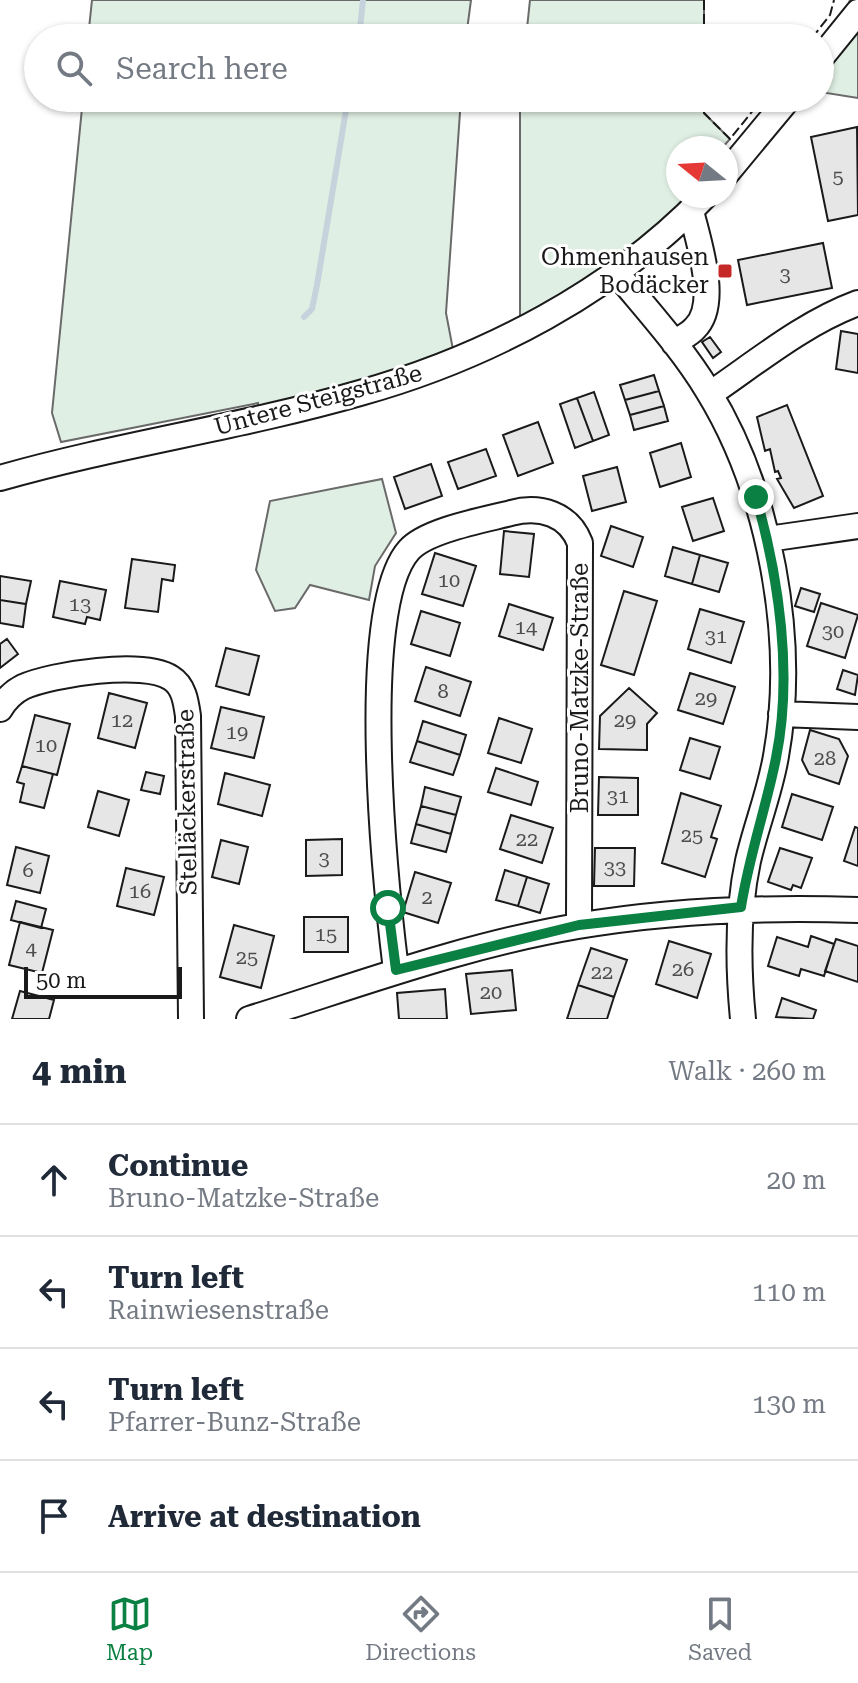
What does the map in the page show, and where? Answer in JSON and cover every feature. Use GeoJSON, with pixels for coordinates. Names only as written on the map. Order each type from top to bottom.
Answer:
{"type":"FeatureCollection","features":[{"type":"Feature","properties":{"kind":"street"},"geometry":{"type":"LineString","coordinates":[[834,42],[858,12]]}},
{"type":"Feature","properties":{"kind":"street"},"geometry":{"type":"LineString","coordinates":[[738,160],[777,112]]}},
{"type":"Feature","properties":{"kind":"street","name":"Untere Steigstraße"},"geometry":{"type":"LineString","coordinates":[[0,478],[363,393],[455,360],[520,330],[615,271],[692,208]]}},
{"type":"Feature","properties":{"kind":"street"},"geometry":{"type":"LineString","coordinates":[[674,343],[696,328],[707,302],[699,208]]}},
{"type":"Feature","properties":{"kind":"street"},"geometry":{"type":"LineString","coordinates":[[615,271],[674,343],[710,394],[741,459],[768,539],[781,650],[781,714],[776,756],[748,862],[741,907],[743,1019]]}},
{"type":"Feature","properties":{"kind":"street"},"geometry":{"type":"LineString","coordinates":[[710,394],[824,318],[858,303]]}},
{"type":"Feature","properties":{"kind":"street","name":"Bruno-Matzke-Straße"},"geometry":{"type":"LineString","coordinates":[[396,970],[383,855],[378,724],[391,590],[402,559],[411,547],[430,536],[528,508],[567,521],[580,543],[579,925]]}},
{"type":"Feature","properties":{"kind":"street"},"geometry":{"type":"LineString","coordinates":[[768,539],[858,526]]}},
{"type":"Feature","properties":{"kind":"street","name":"Stelläckerstraße"},"geometry":{"type":"LineString","coordinates":[[0,709],[20,689],[35,683],[130,668],[156,670],[174,679],[185,696],[188,716],[191,1019]]}},
{"type":"Feature","properties":{"kind":"street"},"geometry":{"type":"LineString","coordinates":[[781,714],[858,717]]}},
{"type":"Feature","properties":{"kind":"street"},"geometry":{"type":"LineString","coordinates":[[249,1019],[298,1012],[396,970],[579,925],[741,907],[858,910]]}},
{"type":"Feature","properties":{"kind":"green space"},"geometry":{"type":"Polygon","coordinates":[[[92,0],[471,0],[468,24],[89,24],[92,0]]]}},
{"type":"Feature","properties":{"kind":"green space"},"geometry":{"type":"Polygon","coordinates":[[[530,0],[704,0],[704,24],[527,24],[530,0]]]}},
{"type":"Feature","properties":{"kind":"green space"},"geometry":{"type":"Polygon","coordinates":[[[850,0],[858,0],[858,98],[834,94],[835,40],[850,0]]]}},
{"type":"Feature","properties":{"kind":"green space"},"geometry":{"type":"Polygon","coordinates":[[[82,112],[460,112],[446,313],[455,360],[256,419],[258,403],[61,442],[52,413],[82,112]]]}},
{"type":"Feature","properties":{"kind":"green space"},"geometry":{"type":"Polygon","coordinates":[[[520,112],[704,112],[727,136],[666,136],[666,208],[691,208],[691,211],[520,330],[520,112]]]}},
{"type":"Feature","properties":{"kind":"green space"},"geometry":{"type":"Polygon","coordinates":[[[382,479],[396,533],[375,566],[369,600],[310,585],[295,608],[275,611],[256,570],[270,501],[382,479]]]}},
{"type":"Feature","properties":{"kind":"building"},"geometry":{"type":"Polygon","coordinates":[[[857,127],[858,215],[828,221],[811,137],[857,127]]]}},
{"type":"Feature","properties":{"kind":"building"},"geometry":{"type":"Polygon","coordinates":[[[823,243],[832,288],[747,305],[738,260],[823,243]]]}},
{"type":"Feature","properties":{"kind":"building"},"geometry":{"type":"Polygon","coordinates":[[[841,331],[858,334],[858,373],[836,369],[841,331]]]}},
{"type":"Feature","properties":{"kind":"building"},"geometry":{"type":"Polygon","coordinates":[[[710,337],[721,352],[713,358],[702,342],[710,337]]]}},
{"type":"Feature","properties":{"kind":"building"},"geometry":{"type":"Polygon","coordinates":[[[654,375],[659,391],[625,400],[620,385],[654,375]]]}},
{"type":"Feature","properties":{"kind":"building"},"geometry":{"type":"Polygon","coordinates":[[[659,391],[664,406],[630,415],[625,400],[659,391]]]}},
{"type":"Feature","properties":{"kind":"building"},"geometry":{"type":"Polygon","coordinates":[[[594,392],[609,435],[593,441],[577,398],[594,392]]]}},
{"type":"Feature","properties":{"kind":"building"},"geometry":{"type":"Polygon","coordinates":[[[577,398],[593,441],[575,448],[560,404],[577,398]]]}},
{"type":"Feature","properties":{"kind":"building"},"geometry":{"type":"Polygon","coordinates":[[[787,405],[823,496],[794,508],[777,479],[781,478],[778,471],[775,472],[770,449],[765,451],[757,417],[787,405]]]}},
{"type":"Feature","properties":{"kind":"building"},"geometry":{"type":"Polygon","coordinates":[[[664,406],[668,421],[634,430],[630,415],[664,406]]]}},
{"type":"Feature","properties":{"kind":"building"},"geometry":{"type":"Polygon","coordinates":[[[538,422],[553,463],[518,476],[503,435],[538,422]]]}},
{"type":"Feature","properties":{"kind":"building"},"geometry":{"type":"Polygon","coordinates":[[[681,443],[691,477],[660,487],[650,453],[681,443]]]}},
{"type":"Feature","properties":{"kind":"building"},"geometry":{"type":"Polygon","coordinates":[[[486,449],[496,476],[458,489],[448,462],[486,449]]]}},
{"type":"Feature","properties":{"kind":"building"},"geometry":{"type":"Polygon","coordinates":[[[431,464],[442,496],[405,509],[394,477],[431,464]]]}},
{"type":"Feature","properties":{"kind":"building"},"geometry":{"type":"Polygon","coordinates":[[[617,467],[626,502],[592,511],[583,476],[617,467]]]}},
{"type":"Feature","properties":{"kind":"building"},"geometry":{"type":"Polygon","coordinates":[[[713,498],[724,531],[693,541],[682,507],[713,498]]]}},
{"type":"Feature","properties":{"kind":"building"},"geometry":{"type":"Polygon","coordinates":[[[611,526],[643,537],[633,567],[601,556],[611,526]]]}},
{"type":"Feature","properties":{"kind":"building"},"geometry":{"type":"Polygon","coordinates":[[[504,531],[534,534],[529,577],[500,574],[504,531]]]}},
{"type":"Feature","properties":{"kind":"building"},"geometry":{"type":"Polygon","coordinates":[[[673,547],[700,555],[692,584],[665,576],[673,547]]]}},
{"type":"Feature","properties":{"kind":"building"},"geometry":{"type":"Polygon","coordinates":[[[435,553],[476,566],[463,606],[422,594],[435,553]]]}},
{"type":"Feature","properties":{"kind":"building"},"geometry":{"type":"Polygon","coordinates":[[[700,555],[728,563],[719,592],[692,584],[700,555]]]}},
{"type":"Feature","properties":{"kind":"building"},"geometry":{"type":"Polygon","coordinates":[[[132,559],[175,565],[173,581],[162,579],[158,612],[125,608],[132,559]]]}},
{"type":"Feature","properties":{"kind":"building"},"geometry":{"type":"Polygon","coordinates":[[[0,576],[31,581],[26,604],[0,600],[0,576]]]}},
{"type":"Feature","properties":{"kind":"building"},"geometry":{"type":"Polygon","coordinates":[[[60,581],[106,590],[100,620],[87,617],[85,624],[53,617],[60,581]]]}},
{"type":"Feature","properties":{"kind":"building"},"geometry":{"type":"Polygon","coordinates":[[[801,588],[820,594],[814,612],[795,606],[801,588]]]}},
{"type":"Feature","properties":{"kind":"building"},"geometry":{"type":"Polygon","coordinates":[[[624,591],[657,601],[634,675],[601,665],[624,591]]]}},
{"type":"Feature","properties":{"kind":"building"},"geometry":{"type":"Polygon","coordinates":[[[0,600],[26,604],[23,627],[0,623],[0,600]]]}},
{"type":"Feature","properties":{"kind":"building"},"geometry":{"type":"Polygon","coordinates":[[[821,603],[858,615],[845,658],[807,646],[821,603]]]}},
{"type":"Feature","properties":{"kind":"building"},"geometry":{"type":"Polygon","coordinates":[[[509,604],[553,618],[543,650],[499,636],[509,604]]]}},
{"type":"Feature","properties":{"kind":"building"},"geometry":{"type":"Polygon","coordinates":[[[700,609],[744,622],[731,663],[688,649],[700,609]]]}},
{"type":"Feature","properties":{"kind":"building"},"geometry":{"type":"Polygon","coordinates":[[[421,611],[460,623],[450,656],[411,644],[421,611]]]}},
{"type":"Feature","properties":{"kind":"building"},"geometry":{"type":"Polygon","coordinates":[[[7,639],[18,654],[0,668],[0,644],[7,639]]]}},
{"type":"Feature","properties":{"kind":"building"},"geometry":{"type":"Polygon","coordinates":[[[226,648],[259,656],[249,695],[216,686],[226,648]]]}},
{"type":"Feature","properties":{"kind":"building"},"geometry":{"type":"Polygon","coordinates":[[[426,667],[471,682],[460,716],[415,701],[426,667]]]}},
{"type":"Feature","properties":{"kind":"building"},"geometry":{"type":"Polygon","coordinates":[[[843,670],[858,675],[855,695],[837,689],[843,670]]]}},
{"type":"Feature","properties":{"kind":"building"},"geometry":{"type":"Polygon","coordinates":[[[690,673],[735,687],[723,724],[678,710],[690,673]]]}},
{"type":"Feature","properties":{"kind":"building"},"geometry":{"type":"Polygon","coordinates":[[[629,688],[657,713],[647,724],[647,750],[599,749],[600,716],[629,688]]]}},
{"type":"Feature","properties":{"kind":"building"},"geometry":{"type":"Polygon","coordinates":[[[109,693],[147,703],[135,748],[98,738],[109,693]]]}},
{"type":"Feature","properties":{"kind":"building"},"geometry":{"type":"Polygon","coordinates":[[[221,707],[264,717],[254,758],[211,748],[221,707]]]}},
{"type":"Feature","properties":{"kind":"building"},"geometry":{"type":"Polygon","coordinates":[[[35,715],[70,724],[57,775],[22,766],[35,715]]]}},
{"type":"Feature","properties":{"kind":"building"},"geometry":{"type":"Polygon","coordinates":[[[499,718],[532,729],[521,763],[488,753],[499,718]]]}},
{"type":"Feature","properties":{"kind":"building"},"geometry":{"type":"Polygon","coordinates":[[[423,721],[466,735],[460,755],[417,741],[423,721]]]}},
{"type":"Feature","properties":{"kind":"building"},"geometry":{"type":"Polygon","coordinates":[[[810,730],[839,739],[848,756],[839,784],[809,774],[802,760],[810,730]]]}},
{"type":"Feature","properties":{"kind":"building"},"geometry":{"type":"Polygon","coordinates":[[[690,738],[720,747],[710,779],[680,770],[690,738]]]}},
{"type":"Feature","properties":{"kind":"building"},"geometry":{"type":"Polygon","coordinates":[[[417,741],[460,755],[453,775],[410,762],[417,741]]]}},
{"type":"Feature","properties":{"kind":"building"},"geometry":{"type":"Polygon","coordinates":[[[22,766],[53,774],[44,808],[20,802],[24,784],[17,782],[22,766]]]}},
{"type":"Feature","properties":{"kind":"building"},"geometry":{"type":"Polygon","coordinates":[[[496,768],[538,782],[531,805],[488,792],[496,768]]]}},
{"type":"Feature","properties":{"kind":"building"},"geometry":{"type":"Polygon","coordinates":[[[146,772],[164,776],[160,794],[141,790],[146,772]]]}},
{"type":"Feature","properties":{"kind":"building"},"geometry":{"type":"Polygon","coordinates":[[[225,773],[270,785],[262,816],[218,804],[225,773]]]}},
{"type":"Feature","properties":{"kind":"building"},"geometry":{"type":"Polygon","coordinates":[[[599,777],[638,778],[638,815],[598,815],[599,777]]]}},
{"type":"Feature","properties":{"kind":"building"},"geometry":{"type":"Polygon","coordinates":[[[425,787],[461,797],[456,815],[421,806],[425,787]]]}},
{"type":"Feature","properties":{"kind":"building"},"geometry":{"type":"Polygon","coordinates":[[[98,791],[129,800],[119,836],[88,827],[98,791]]]}},
{"type":"Feature","properties":{"kind":"building"},"geometry":{"type":"Polygon","coordinates":[[[681,793],[721,806],[711,837],[717,839],[705,877],[662,863],[681,793]]]}},
{"type":"Feature","properties":{"kind":"building"},"geometry":{"type":"Polygon","coordinates":[[[792,794],[833,807],[822,840],[782,827],[792,794]]]}},
{"type":"Feature","properties":{"kind":"building"},"geometry":{"type":"Polygon","coordinates":[[[421,806],[456,815],[451,834],[416,824],[421,806]]]}},
{"type":"Feature","properties":{"kind":"building"},"geometry":{"type":"Polygon","coordinates":[[[511,815],[553,828],[542,863],[500,849],[511,815]]]}},
{"type":"Feature","properties":{"kind":"building"},"geometry":{"type":"Polygon","coordinates":[[[416,824],[451,834],[446,852],[411,843],[416,824]]]}},
{"type":"Feature","properties":{"kind":"building"},"geometry":{"type":"Polygon","coordinates":[[[855,827],[858,828],[858,866],[844,861],[855,827]]]}},
{"type":"Feature","properties":{"kind":"building"},"geometry":{"type":"Polygon","coordinates":[[[342,839],[342,875],[306,876],[306,840],[342,839]]]}},
{"type":"Feature","properties":{"kind":"building"},"geometry":{"type":"Polygon","coordinates":[[[221,840],[248,847],[239,884],[212,877],[221,840]]]}},
{"type":"Feature","properties":{"kind":"building"},"geometry":{"type":"Polygon","coordinates":[[[16,847],[49,856],[40,893],[7,885],[16,847]]]}},
{"type":"Feature","properties":{"kind":"building"},"geometry":{"type":"Polygon","coordinates":[[[595,848],[635,848],[634,886],[594,886],[595,848]]]}},
{"type":"Feature","properties":{"kind":"building"},"geometry":{"type":"Polygon","coordinates":[[[780,848],[812,858],[801,888],[793,885],[791,890],[768,882],[780,848]]]}},
{"type":"Feature","properties":{"kind":"building"},"geometry":{"type":"Polygon","coordinates":[[[126,868],[164,877],[154,915],[117,906],[126,868]]]}},
{"type":"Feature","properties":{"kind":"building"},"geometry":{"type":"Polygon","coordinates":[[[505,870],[527,877],[518,906],[496,900],[505,870]]]}},
{"type":"Feature","properties":{"kind":"building"},"geometry":{"type":"Polygon","coordinates":[[[415,872],[451,883],[438,923],[403,912],[415,872]]]}},
{"type":"Feature","properties":{"kind":"building"},"geometry":{"type":"Polygon","coordinates":[[[527,877],[549,884],[540,913],[518,906],[527,877]]]}},
{"type":"Feature","properties":{"kind":"building"},"geometry":{"type":"Polygon","coordinates":[[[16,901],[46,909],[41,928],[11,920],[16,901]]]}},
{"type":"Feature","properties":{"kind":"building"},"geometry":{"type":"Polygon","coordinates":[[[304,917],[348,917],[348,952],[304,952],[304,917]]]}},
{"type":"Feature","properties":{"kind":"building"},"geometry":{"type":"Polygon","coordinates":[[[20,922],[53,930],[42,973],[9,965],[20,922]]]}},
{"type":"Feature","properties":{"kind":"building"},"geometry":{"type":"Polygon","coordinates":[[[234,925],[274,936],[261,988],[220,977],[234,925]]]}},
{"type":"Feature","properties":{"kind":"building"},"geometry":{"type":"Polygon","coordinates":[[[811,936],[834,944],[824,976],[801,969],[799,976],[768,966],[777,937],[808,947],[811,936]]]}},
{"type":"Feature","properties":{"kind":"building"},"geometry":{"type":"Polygon","coordinates":[[[836,939],[858,946],[858,982],[825,971],[836,939]]]}},
{"type":"Feature","properties":{"kind":"building"},"geometry":{"type":"Polygon","coordinates":[[[669,941],[711,954],[697,998],[656,984],[669,941]]]}},
{"type":"Feature","properties":{"kind":"building"},"geometry":{"type":"Polygon","coordinates":[[[591,948],[627,960],[614,997],[578,985],[591,948]]]}},
{"type":"Feature","properties":{"kind":"building"},"geometry":{"type":"Polygon","coordinates":[[[512,970],[516,1010],[471,1014],[466,974],[512,970]]]}},
{"type":"Feature","properties":{"kind":"building"},"geometry":{"type":"Polygon","coordinates":[[[578,985],[614,997],[607,1019],[567,1019],[578,985]]]}},
{"type":"Feature","properties":{"kind":"building"},"geometry":{"type":"Polygon","coordinates":[[[445,989],[447,1019],[399,1019],[397,993],[445,989]]]}},
{"type":"Feature","properties":{"kind":"building"},"geometry":{"type":"Polygon","coordinates":[[[20,991],[54,1000],[49,1019],[12,1019],[20,991]]]}},
{"type":"Feature","properties":{"kind":"building"},"geometry":{"type":"Polygon","coordinates":[[[782,998],[816,1010],[813,1019],[776,1017],[782,998]]]}},
{"type":"Feature","properties":{"kind":"waterway"},"geometry":{"type":"LineString","coordinates":[[360,24],[363,0]]}},
{"type":"Feature","properties":{"kind":"waterway"},"geometry":{"type":"LineString","coordinates":[[304,317],[312,309],[317,285],[346,112]]}},
{"type":"Feature","properties":{"kind":"fence"},"geometry":{"type":"LineString","coordinates":[[704,0],[704,24]]}},
{"type":"Feature","properties":{"kind":"fence"},"geometry":{"type":"LineString","coordinates":[[823,24],[830,15],[834,0]]}},
{"type":"Feature","properties":{"kind":"fence"},"geometry":{"type":"LineString","coordinates":[[704,112],[730,139],[752,112]]}},
{"type":"Feature","properties":{"kind":"place","name":"Ohmenhausen Bodäcker"},"geometry":{"type":"Point","coordinates":[725,271]}},
{"type":"Feature","properties":{"kind":"route"},"geometry":{"type":"LineString","coordinates":[[388,908],[396,970],[579,925],[741,907],[748,862],[776,756],[781,714],[782,664],[774,580],[768,539],[756,497]]}}]}
